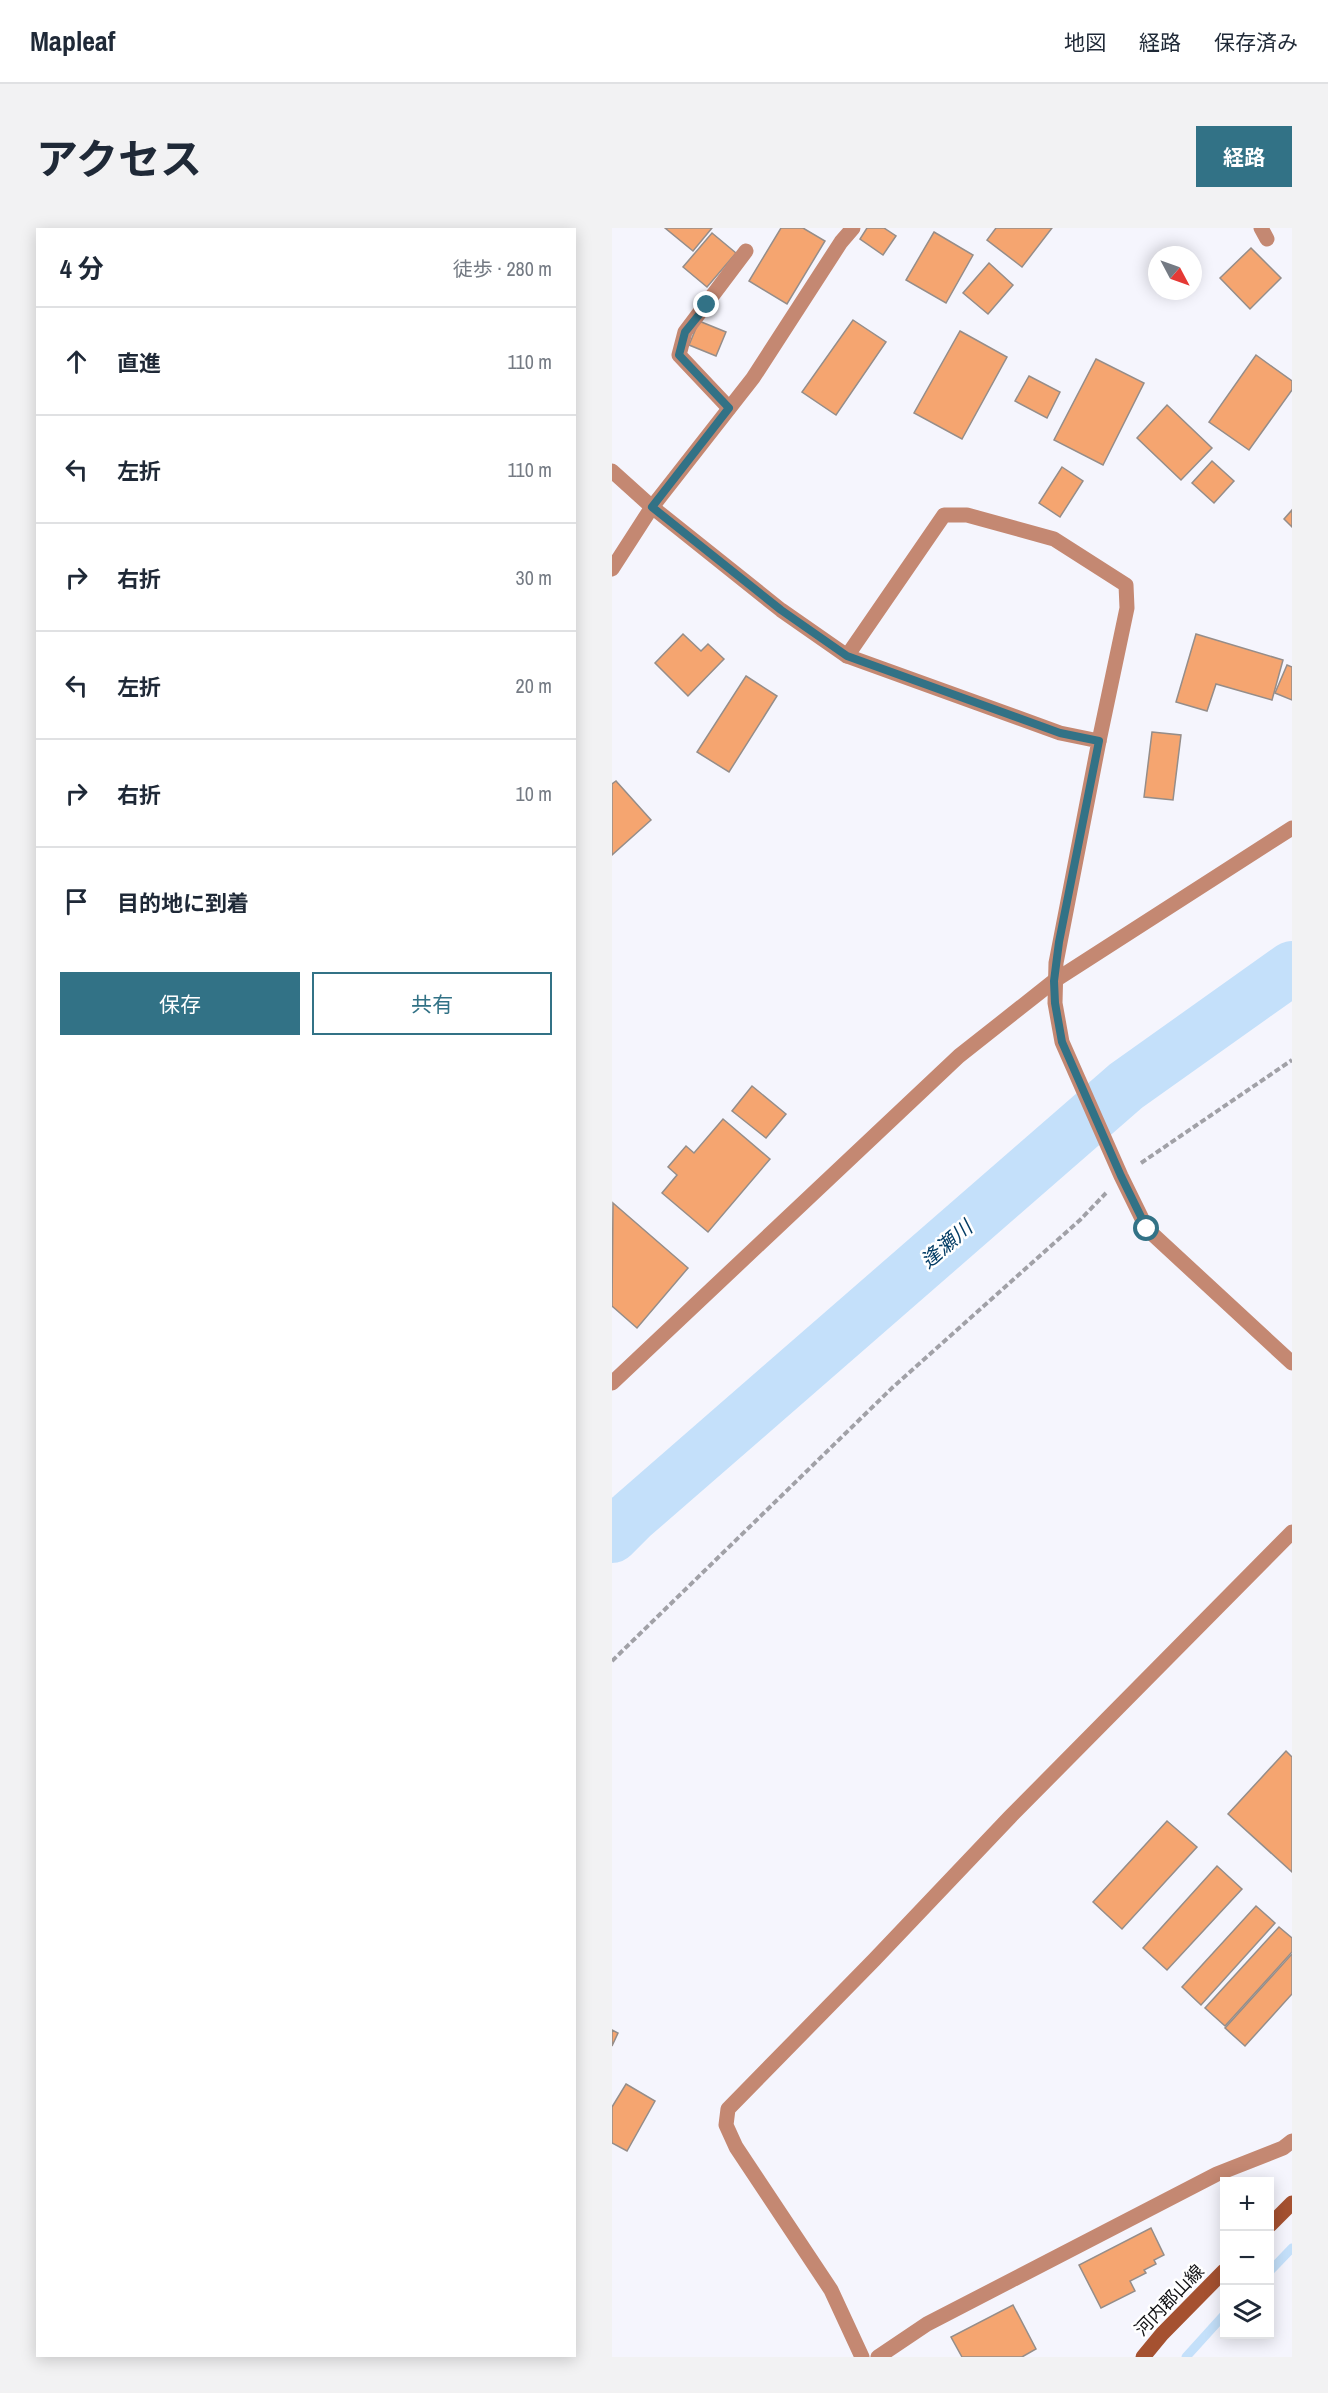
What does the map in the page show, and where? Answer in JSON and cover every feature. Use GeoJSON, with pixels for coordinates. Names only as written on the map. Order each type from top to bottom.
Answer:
{"type":"FeatureCollection","features":[{"type":"Feature","properties":{"kind":"main road"},"geometry":{"type":"LineString","coordinates":[[1274,2220],[1292,2203]]}},
{"type":"Feature","properties":{"kind":"main road","name":"河内郡山線"},"geometry":{"type":"LineString","coordinates":[[1143,2357],[1162,2334],[1220,2275]]}},
{"type":"Feature","properties":{"kind":"street"},"geometry":{"type":"LineString","coordinates":[[612,568],[652,507],[753,378],[841,242],[853,228]]}},
{"type":"Feature","properties":{"kind":"street"},"geometry":{"type":"LineString","coordinates":[[729,408],[679,355],[685,332],[746,250]]}},
{"type":"Feature","properties":{"kind":"street"},"geometry":{"type":"LineString","coordinates":[[612,471],[652,507],[781,610],[847,656],[1060,733],[1099,741]]}},
{"type":"Feature","properties":{"kind":"street"},"geometry":{"type":"LineString","coordinates":[[847,656],[944,515],[967,515],[1054,539],[1126,585],[1126,608],[1059,942],[1054,981],[1058,1024],[1062,1042],[1147,1229],[1292,1363]]}},
{"type":"Feature","properties":{"kind":"street"},"geometry":{"type":"LineString","coordinates":[[612,1383],[959,1056],[1054,981],[1292,828]]}},
{"type":"Feature","properties":{"kind":"street"},"geometry":{"type":"LineString","coordinates":[[862,2357],[831,2290],[736,2147],[726,2125],[728,2109],[1010,1817],[1292,1532]]}},
{"type":"Feature","properties":{"kind":"street"},"geometry":{"type":"LineString","coordinates":[[878,2357],[927,2324],[1217,2174],[1283,2148],[1292,2141]]}},
{"type":"Feature","properties":{"kind":"path"},"geometry":{"type":"LineString","coordinates":[[612,1661],[893,1387],[1080,1220],[1121,1176],[1292,1060]]}},
{"type":"Feature","properties":{"kind":"building"},"geometry":{"type":"Polygon","coordinates":[[[665,228],[712,228],[693,251],[665,228]]]}},
{"type":"Feature","properties":{"kind":"building"},"geometry":{"type":"Polygon","coordinates":[[[781,228],[803,228],[825,241],[787,304],[749,281],[781,228]]]}},
{"type":"Feature","properties":{"kind":"building"},"geometry":{"type":"Polygon","coordinates":[[[867,228],[884,228],[896,236],[883,255],[860,239],[867,228]]]}},
{"type":"Feature","properties":{"kind":"building"},"geometry":{"type":"Polygon","coordinates":[[[996,228],[1052,228],[1022,267],[987,240],[996,228]]]}},
{"type":"Feature","properties":{"kind":"building"},"geometry":{"type":"Polygon","coordinates":[[[934,232],[973,255],[946,303],[906,280],[934,232]]]}},
{"type":"Feature","properties":{"kind":"building"},"geometry":{"type":"Polygon","coordinates":[[[712,233],[736,253],[707,287],[683,267],[712,233]]]}},
{"type":"Feature","properties":{"kind":"building"},"geometry":{"type":"Polygon","coordinates":[[[1251,248],[1281,278],[1250,309],[1220,278],[1251,248]]]}},
{"type":"Feature","properties":{"kind":"building"},"geometry":{"type":"Polygon","coordinates":[[[989,263],[1013,285],[988,314],[963,293],[989,263]]]}},
{"type":"Feature","properties":{"kind":"building"},"geometry":{"type":"Polygon","coordinates":[[[853,320],[886,342],[836,415],[802,392],[853,320]]]}},
{"type":"Feature","properties":{"kind":"building"},"geometry":{"type":"Polygon","coordinates":[[[699,321],[726,332],[716,356],[689,345],[699,321]]]}},
{"type":"Feature","properties":{"kind":"building"},"geometry":{"type":"Polygon","coordinates":[[[960,331],[1007,357],[962,439],[914,413],[960,331]]]}},
{"type":"Feature","properties":{"kind":"building"},"geometry":{"type":"Polygon","coordinates":[[[1256,355],[1292,381],[1292,390],[1249,450],[1209,422],[1256,355]]]}},
{"type":"Feature","properties":{"kind":"building"},"geometry":{"type":"Polygon","coordinates":[[[1096,359],[1144,383],[1103,465],[1054,440],[1096,359]]]}},
{"type":"Feature","properties":{"kind":"building"},"geometry":{"type":"Polygon","coordinates":[[[1029,376],[1060,392],[1047,418],[1015,401],[1029,376]]]}},
{"type":"Feature","properties":{"kind":"building"},"geometry":{"type":"Polygon","coordinates":[[[1167,405],[1212,448],[1181,480],[1137,438],[1167,405]]]}},
{"type":"Feature","properties":{"kind":"building"},"geometry":{"type":"Polygon","coordinates":[[[1212,461],[1234,481],[1214,503],[1192,483],[1212,461]]]}},
{"type":"Feature","properties":{"kind":"building"},"geometry":{"type":"Polygon","coordinates":[[[1062,467],[1083,481],[1060,517],[1039,503],[1062,467]]]}},
{"type":"Feature","properties":{"kind":"building"},"geometry":{"type":"Polygon","coordinates":[[[1292,510],[1292,527],[1284,519],[1292,510]]]}},
{"type":"Feature","properties":{"kind":"building"},"geometry":{"type":"Polygon","coordinates":[[[683,634],[701,651],[708,644],[724,659],[688,696],[655,663],[683,634]]]}},
{"type":"Feature","properties":{"kind":"building"},"geometry":{"type":"Polygon","coordinates":[[[1196,634],[1283,660],[1272,700],[1216,684],[1207,711],[1176,702],[1196,634]]]}},
{"type":"Feature","properties":{"kind":"building"},"geometry":{"type":"Polygon","coordinates":[[[1287,665],[1292,667],[1292,700],[1275,693],[1287,665]]]}},
{"type":"Feature","properties":{"kind":"building"},"geometry":{"type":"Polygon","coordinates":[[[746,676],[777,696],[729,772],[697,752],[746,676]]]}},
{"type":"Feature","properties":{"kind":"building"},"geometry":{"type":"Polygon","coordinates":[[[1152,732],[1181,735],[1173,800],[1144,797],[1152,732]]]}},
{"type":"Feature","properties":{"kind":"building"},"geometry":{"type":"Polygon","coordinates":[[[616,781],[651,820],[612,855],[612,784],[616,781]]]}},
{"type":"Feature","properties":{"kind":"building"},"geometry":{"type":"Polygon","coordinates":[[[752,1086],[786,1114],[766,1138],[732,1111],[752,1086]]]}},
{"type":"Feature","properties":{"kind":"building"},"geometry":{"type":"Polygon","coordinates":[[[723,1119],[770,1159],[708,1232],[662,1193],[677,1175],[668,1167],[686,1146],[694,1153],[723,1119]]]}},
{"type":"Feature","properties":{"kind":"building"},"geometry":{"type":"Polygon","coordinates":[[[613,1203],[688,1268],[637,1328],[612,1306],[613,1203]]]}},
{"type":"Feature","properties":{"kind":"building"},"geometry":{"type":"Polygon","coordinates":[[[1286,1751],[1292,1757],[1292,1872],[1228,1814],[1286,1751]]]}},
{"type":"Feature","properties":{"kind":"building"},"geometry":{"type":"Polygon","coordinates":[[[1167,1821],[1197,1847],[1122,1929],[1093,1902],[1167,1821]]]}},
{"type":"Feature","properties":{"kind":"building"},"geometry":{"type":"Polygon","coordinates":[[[1217,1866],[1242,1889],[1167,1970],[1143,1948],[1217,1866]]]}},
{"type":"Feature","properties":{"kind":"building"},"geometry":{"type":"Polygon","coordinates":[[[1256,1906],[1275,1923],[1201,2005],[1182,1987],[1256,1906]]]}},
{"type":"Feature","properties":{"kind":"building"},"geometry":{"type":"Polygon","coordinates":[[[1279,1927],[1292,1938],[1292,1952],[1225,2026],[1205,2008],[1279,1927]]]}},
{"type":"Feature","properties":{"kind":"building"},"geometry":{"type":"Polygon","coordinates":[[[1292,1954],[1292,1994],[1245,2046],[1225,2028],[1292,1954]]]}},
{"type":"Feature","properties":{"kind":"building"},"geometry":{"type":"Polygon","coordinates":[[[612,2030],[618,2033],[612,2046],[612,2030]]]}},
{"type":"Feature","properties":{"kind":"building"},"geometry":{"type":"Polygon","coordinates":[[[626,2084],[655,2101],[627,2151],[612,2143],[612,2107],[626,2084]]]}},
{"type":"Feature","properties":{"kind":"building"},"geometry":{"type":"Polygon","coordinates":[[[1151,2228],[1164,2255],[1154,2260],[1156,2264],[1144,2270],[1146,2273],[1130,2281],[1135,2291],[1101,2308],[1079,2265],[1151,2228]]]}},
{"type":"Feature","properties":{"kind":"building"},"geometry":{"type":"Polygon","coordinates":[[[1013,2305],[1036,2349],[1022,2357],[962,2357],[951,2337],[1013,2305]]]}},
{"type":"Feature","properties":{"kind":"waterway","name":"逢瀬川"},"geometry":{"type":"LineString","coordinates":[[612,1536],[632,1516],[1126,1086],[1292,968]]}},
{"type":"Feature","properties":{"kind":"waterway"},"geometry":{"type":"LineString","coordinates":[[1274,2267],[1292,2248]]}},
{"type":"Feature","properties":{"kind":"waterway"},"geometry":{"type":"LineString","coordinates":[[1186,2357],[1220,2319]]}},
{"type":"Feature","properties":{"kind":"route"},"geometry":{"type":"LineString","coordinates":[[707,305],[685,332],[679,355],[729,408],[652,507],[781,610],[847,656],[1060,733],[1099,741],[1059,942],[1054,981],[1055,1003],[1062,1042],[1147,1229]]}}]}
